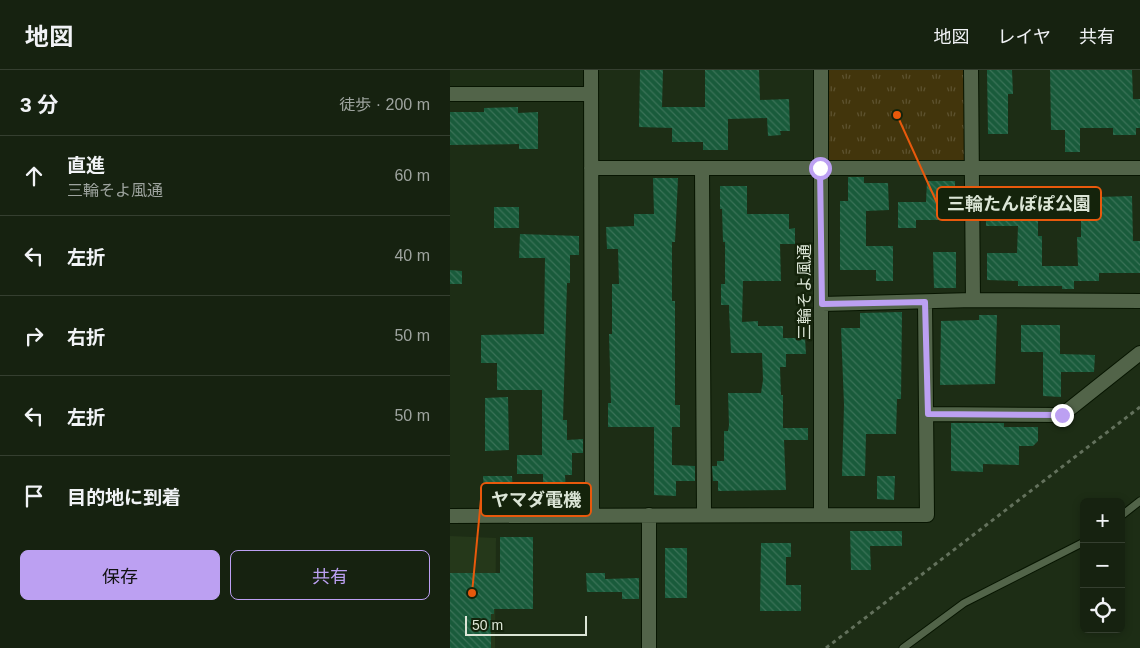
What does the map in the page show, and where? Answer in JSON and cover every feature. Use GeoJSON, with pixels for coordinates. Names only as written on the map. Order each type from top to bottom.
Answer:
{"type":"FeatureCollection","features":[{"type":"Feature","properties":{"kind":"street"},"geometry":{"type":"LineString","coordinates":[[591,70],[592,515]]}},
{"type":"Feature","properties":{"kind":"street","name":"三輪そよ風通"},"geometry":{"type":"LineString","coordinates":[[821,70],[821,514]]}},
{"type":"Feature","properties":{"kind":"street"},"geometry":{"type":"LineString","coordinates":[[971,70],[973,300]]}},
{"type":"Feature","properties":{"kind":"street"},"geometry":{"type":"LineString","coordinates":[[450,94],[591,94]]}},
{"type":"Feature","properties":{"kind":"street"},"geometry":{"type":"LineString","coordinates":[[591,168],[1140,168]]}},
{"type":"Feature","properties":{"kind":"street"},"geometry":{"type":"LineString","coordinates":[[702,169],[704,514]]}},
{"type":"Feature","properties":{"kind":"street"},"geometry":{"type":"LineString","coordinates":[[822,304],[973,300],[1140,301]]}},
{"type":"Feature","properties":{"kind":"street"},"geometry":{"type":"LineString","coordinates":[[450,516],[927,515],[928,414],[925,302]]}},
{"type":"Feature","properties":{"kind":"street"},"geometry":{"type":"LineString","coordinates":[[928,414],[1062,415],[1140,353]]}},
{"type":"Feature","properties":{"kind":"street"},"geometry":{"type":"LineString","coordinates":[[649,515],[649,648]]}},
{"type":"Feature","properties":{"kind":"lane"},"geometry":{"type":"LineString","coordinates":[[1125,513],[1140,501]]}},
{"type":"Feature","properties":{"kind":"lane"},"geometry":{"type":"LineString","coordinates":[[903,648],[964,604],[1082,543]]}},
{"type":"Feature","properties":{"kind":"path"},"geometry":{"type":"LineString","coordinates":[[826,648],[1140,407]]}},
{"type":"Feature","properties":{"kind":"shaded area"},"geometry":{"type":"Polygon","coordinates":[[[450,536],[496,538],[495,648],[450,648],[450,536]]]}},
{"type":"Feature","properties":{"kind":"green space"},"geometry":{"type":"Polygon","coordinates":[[[828,70],[965,70],[966,160],[827,161],[828,70]]]}},
{"type":"Feature","properties":{"kind":"building"},"geometry":{"type":"Polygon","coordinates":[[[640,70],[663,70],[662,107],[705,107],[705,70],[759,70],[760,100],[789,99],[790,131],[780,131],[781,135],[768,136],[767,118],[728,119],[728,150],[703,150],[703,142],[672,142],[672,128],[639,127],[640,70]]]}},
{"type":"Feature","properties":{"kind":"building"},"geometry":{"type":"Polygon","coordinates":[[[987,70],[1012,70],[1013,94],[1008,94],[1008,134],[988,134],[987,70]]]}},
{"type":"Feature","properties":{"kind":"building"},"geometry":{"type":"Polygon","coordinates":[[[1050,70],[1132,70],[1133,99],[1140,99],[1140,128],[1136,128],[1136,135],[1113,135],[1113,128],[1080,128],[1080,152],[1065,152],[1065,130],[1051,130],[1050,70]]]}},
{"type":"Feature","properties":{"kind":"building"},"geometry":{"type":"Polygon","coordinates":[[[518,107],[518,113],[538,112],[538,149],[519,149],[519,144],[450,145],[450,112],[484,112],[484,108],[518,107]]]}},
{"type":"Feature","properties":{"kind":"building"},"geometry":{"type":"Polygon","coordinates":[[[848,177],[864,177],[864,183],[888,183],[889,210],[866,211],[866,246],[893,246],[893,281],[876,281],[876,270],[840,270],[840,201],[848,201],[848,177]]]}},
{"type":"Feature","properties":{"kind":"building"},"geometry":{"type":"Polygon","coordinates":[[[653,178],[678,178],[675,242],[672,242],[672,301],[675,301],[675,405],[680,405],[680,427],[672,427],[672,465],[695,466],[695,481],[676,481],[676,496],[654,495],[654,427],[608,427],[608,403],[611,403],[609,334],[612,334],[612,284],[619,284],[618,249],[607,249],[606,227],[634,226],[634,214],[654,214],[653,178]]]}},
{"type":"Feature","properties":{"kind":"building"},"geometry":{"type":"Polygon","coordinates":[[[927,181],[955,181],[955,220],[916,220],[916,228],[898,228],[898,202],[926,202],[927,181]]]}},
{"type":"Feature","properties":{"kind":"building"},"geometry":{"type":"Polygon","coordinates":[[[720,186],[747,186],[747,214],[789,214],[789,229],[795,228],[795,244],[780,244],[781,281],[743,281],[742,322],[758,321],[758,326],[783,326],[783,338],[805,338],[806,354],[786,354],[786,367],[780,367],[781,395],[783,395],[783,428],[808,428],[808,440],[784,440],[786,490],[718,491],[718,481],[713,481],[712,466],[717,466],[717,461],[724,461],[724,431],[728,431],[729,425],[728,393],[761,393],[763,380],[762,353],[731,353],[729,305],[721,305],[721,284],[725,284],[725,242],[723,242],[722,209],[720,209],[720,186]]]}},
{"type":"Feature","properties":{"kind":"building"},"geometry":{"type":"Polygon","coordinates":[[[1081,194],[1098,194],[1098,197],[1132,196],[1133,241],[1140,241],[1140,273],[1099,273],[1099,281],[1074,281],[1074,289],[1062,289],[1062,286],[1018,286],[1018,281],[987,280],[987,253],[1017,253],[1018,226],[986,226],[986,195],[1009,195],[1009,204],[1038,204],[1038,236],[1042,236],[1042,266],[1078,266],[1077,237],[1081,237],[1081,194]]]}},
{"type":"Feature","properties":{"kind":"building"},"geometry":{"type":"Polygon","coordinates":[[[494,207],[519,207],[519,228],[494,228],[494,207]]]}},
{"type":"Feature","properties":{"kind":"building"},"geometry":{"type":"Polygon","coordinates":[[[520,234],[579,236],[579,255],[570,255],[570,283],[567,283],[563,420],[567,420],[567,440],[583,439],[583,453],[572,453],[572,475],[565,475],[566,492],[543,493],[543,474],[517,474],[517,455],[542,455],[542,390],[497,390],[497,363],[481,363],[481,335],[544,334],[545,258],[519,258],[520,234]]]}},
{"type":"Feature","properties":{"kind":"building"},"geometry":{"type":"Polygon","coordinates":[[[933,252],[956,252],[956,288],[934,288],[933,252]]]}},
{"type":"Feature","properties":{"kind":"building"},"geometry":{"type":"Polygon","coordinates":[[[450,270],[462,271],[462,284],[450,284],[450,270]]]}},
{"type":"Feature","properties":{"kind":"building"},"geometry":{"type":"Polygon","coordinates":[[[902,312],[901,399],[897,399],[896,434],[866,434],[865,476],[842,476],[844,405],[841,328],[860,328],[860,313],[902,312]]]}},
{"type":"Feature","properties":{"kind":"building"},"geometry":{"type":"Polygon","coordinates":[[[979,315],[997,315],[995,384],[940,385],[941,321],[979,320],[979,315]]]}},
{"type":"Feature","properties":{"kind":"building"},"geometry":{"type":"Polygon","coordinates":[[[1021,325],[1060,325],[1060,354],[1095,355],[1094,372],[1061,372],[1061,397],[1043,396],[1043,352],[1021,352],[1021,325]]]}},
{"type":"Feature","properties":{"kind":"building"},"geometry":{"type":"Polygon","coordinates":[[[508,397],[509,450],[485,451],[485,398],[508,397]]]}},
{"type":"Feature","properties":{"kind":"building"},"geometry":{"type":"Polygon","coordinates":[[[951,423],[1004,423],[1004,427],[1038,427],[1038,441],[1033,446],[1019,446],[1019,465],[983,464],[983,472],[951,471],[951,423]]]}},
{"type":"Feature","properties":{"kind":"building"},"geometry":{"type":"Polygon","coordinates":[[[483,476],[512,476],[513,491],[484,492],[483,476]]]}},
{"type":"Feature","properties":{"kind":"building"},"geometry":{"type":"Polygon","coordinates":[[[877,476],[895,476],[894,500],[877,499],[877,476]]]}},
{"type":"Feature","properties":{"kind":"building"},"geometry":{"type":"Polygon","coordinates":[[[850,531],[902,531],[902,546],[870,546],[871,570],[851,570],[850,531]]]}},
{"type":"Feature","properties":{"kind":"building"},"geometry":{"type":"Polygon","coordinates":[[[500,537],[533,537],[533,609],[494,609],[494,614],[491,614],[491,648],[450,648],[450,573],[500,573],[500,537]]]}},
{"type":"Feature","properties":{"kind":"building"},"geometry":{"type":"Polygon","coordinates":[[[761,543],[791,543],[791,557],[786,557],[786,585],[801,585],[801,611],[760,611],[761,543]]]}},
{"type":"Feature","properties":{"kind":"building"},"geometry":{"type":"Polygon","coordinates":[[[665,548],[687,548],[687,598],[665,598],[665,548]]]}},
{"type":"Feature","properties":{"kind":"building"},"geometry":{"type":"Polygon","coordinates":[[[586,573],[605,573],[605,579],[639,578],[639,599],[622,599],[622,592],[587,592],[586,573]]]}},
{"type":"Feature","properties":{"kind":"place","name":"三輪たんぽぽ公園"},"geometry":{"type":"Point","coordinates":[897,115]}},
{"type":"Feature","properties":{"kind":"place","name":"ヤマダ電機"},"geometry":{"type":"Point","coordinates":[472,593]}},
{"type":"Feature","properties":{"kind":"route"},"geometry":{"type":"LineString","coordinates":[[820,168],[822,304],[925,302],[928,414],[1062,415]]}}]}
